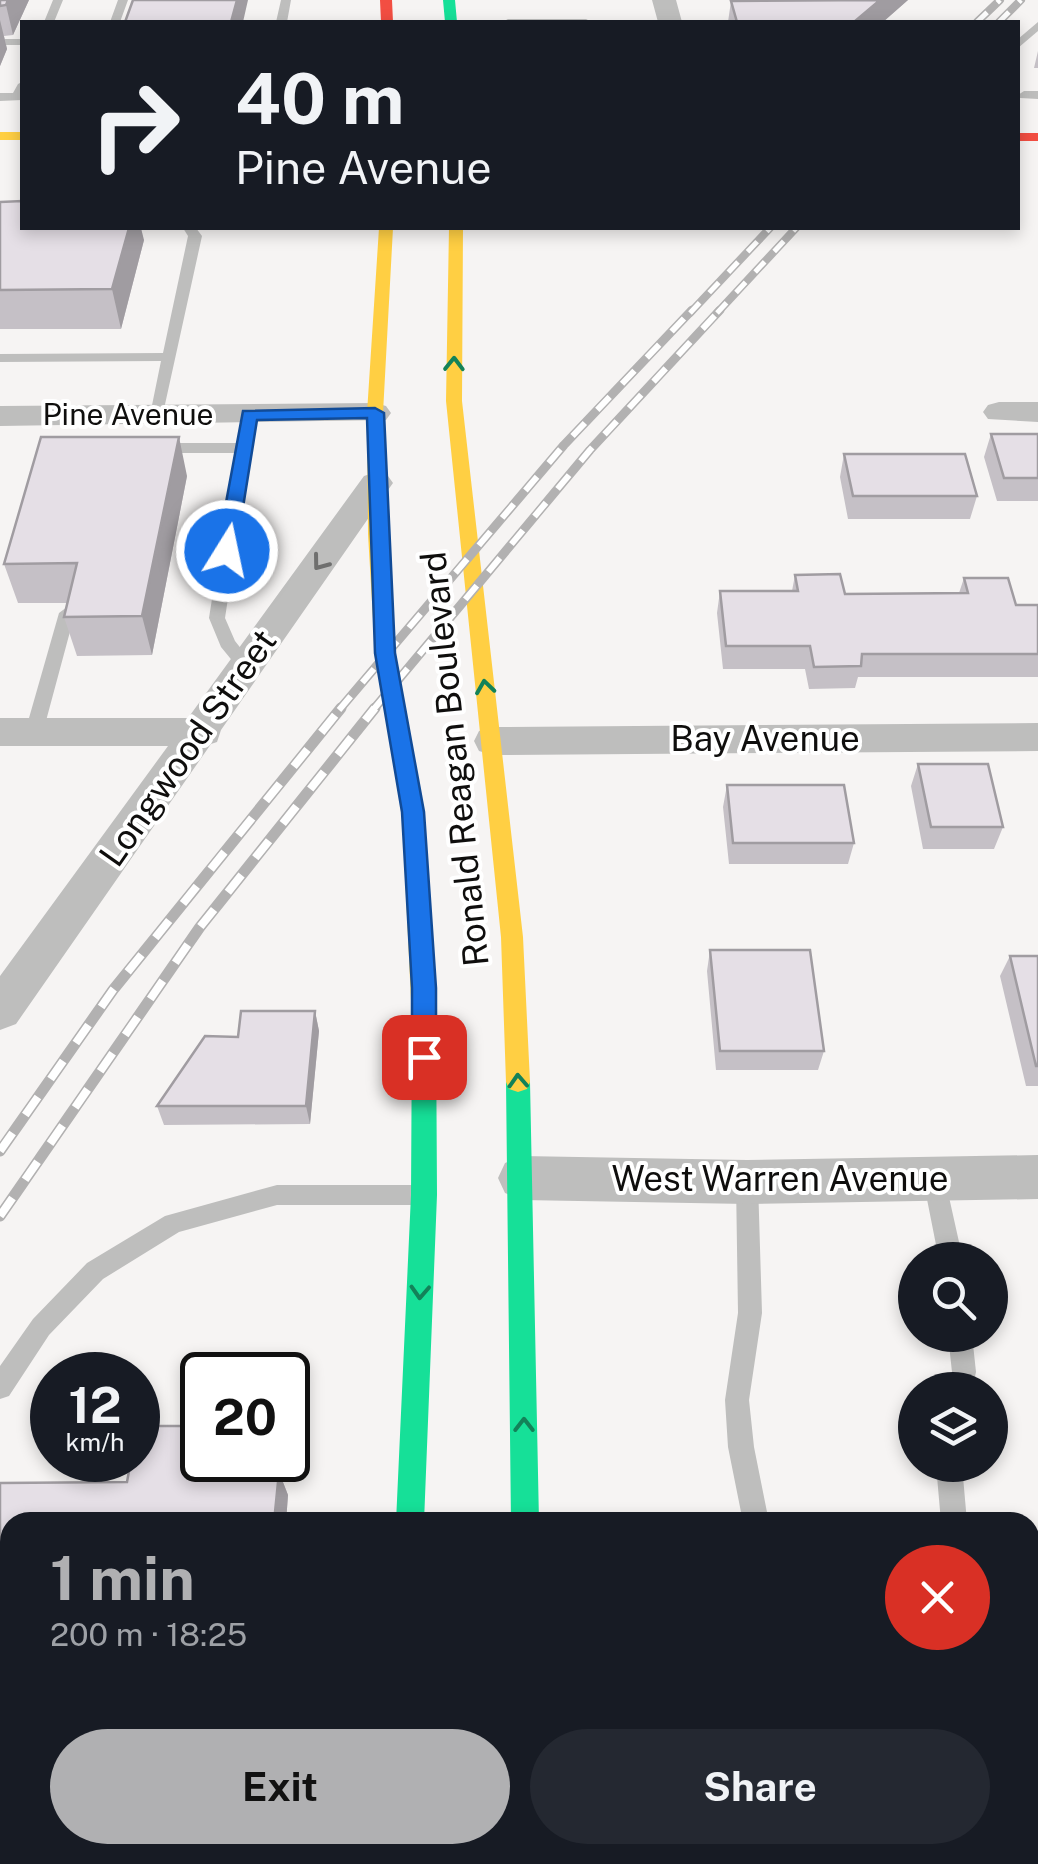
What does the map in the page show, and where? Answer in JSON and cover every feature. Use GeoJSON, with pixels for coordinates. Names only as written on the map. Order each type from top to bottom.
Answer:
{"type":"FeatureCollection","features":[{"type":"Feature","properties":{"kind":"main road","name":"Ronald Reagan Boulevard"},"geometry":{"type":"LineString","coordinates":[[386,230],[375,413],[376,484],[385,653],[413,812],[424,988],[424,1195],[410,1512]]}},
{"type":"Feature","properties":{"kind":"main road","name":"Ronald Reagan Boulevard"},"geometry":{"type":"LineString","coordinates":[[456,230],[454,400],[471,588],[493,741],[512,936],[522,1178],[524,1512]]}},
{"type":"Feature","properties":{"kind":"street"},"geometry":{"type":"LineString","coordinates":[[999,412],[1038,412]]}},
{"type":"Feature","properties":{"kind":"street","name":"Pine Avenue"},"geometry":{"type":"LineString","coordinates":[[0,416],[101,427],[157,415],[375,413]]}},
{"type":"Feature","properties":{"kind":"street","name":"Longwood Street"},"geometry":{"type":"LineString","coordinates":[[0,1011],[376,484]]}},
{"type":"Feature","properties":{"kind":"street"},"geometry":{"type":"LineString","coordinates":[[17,732],[202,732]]}},
{"type":"Feature","properties":{"kind":"street","name":"Bay Avenue"},"geometry":{"type":"LineString","coordinates":[[493,741],[1038,737]]}},
{"type":"Feature","properties":{"kind":"street","name":"West Warren Avenue"},"geometry":{"type":"LineString","coordinates":[[522,1178],[747,1182],[1038,1177]]}},
{"type":"Feature","properties":{"kind":"lane"},"geometry":{"type":"LineString","coordinates":[[1020,44],[1038,25]]}},
{"type":"Feature","properties":{"kind":"lane"},"geometry":{"type":"LineString","coordinates":[[157,415],[195,236],[191,230]]}},
{"type":"Feature","properties":{"kind":"lane"},"geometry":{"type":"LineString","coordinates":[[0,358],[169,358]]}},
{"type":"Feature","properties":{"kind":"lane"},"geometry":{"type":"LineString","coordinates":[[245,665],[227,643],[217,618],[249,415]]}},
{"type":"Feature","properties":{"kind":"lane"},"geometry":{"type":"LineString","coordinates":[[147,448],[245,448]]}},
{"type":"Feature","properties":{"kind":"lane"},"geometry":{"type":"LineString","coordinates":[[17,732],[67,613]]}},
{"type":"Feature","properties":{"kind":"lane"},"geometry":{"type":"LineString","coordinates":[[934,1179],[947,1242]]}},
{"type":"Feature","properties":{"kind":"lane"},"geometry":{"type":"LineString","coordinates":[[747,1182],[750,1313],[738,1400],[741,1447],[754,1512]]}},
{"type":"Feature","properties":{"kind":"lane"},"geometry":{"type":"LineString","coordinates":[[0,1387],[41,1327],[95,1271],[173,1224],[278,1195],[424,1195]]}},
{"type":"Feature","properties":{"kind":"lane"},"geometry":{"type":"LineString","coordinates":[[950,1482],[953,1512]]}},
{"type":"Feature","properties":{"kind":"building"},"geometry":{"type":"Polygon","coordinates":[[[133,0],[237,0],[232,20],[126,20],[133,0]]]}},
{"type":"Feature","properties":{"kind":"building"},"geometry":{"type":"Polygon","coordinates":[[[880,0],[856,20],[736,20],[731,1],[880,0]]]}},
{"type":"Feature","properties":{"kind":"building"},"geometry":{"type":"Polygon","coordinates":[[[20,201],[20,230],[128,230],[112,289],[0,290],[0,202],[20,201]]]}},
{"type":"Feature","properties":{"kind":"building"},"geometry":{"type":"Polygon","coordinates":[[[991,434],[1038,434],[1038,478],[1004,478],[991,434]]]}},
{"type":"Feature","properties":{"kind":"building"},"geometry":{"type":"Polygon","coordinates":[[[41,437],[179,437],[142,616],[64,617],[77,563],[4,564],[41,437]]]}},
{"type":"Feature","properties":{"kind":"building"},"geometry":{"type":"Polygon","coordinates":[[[844,454],[965,454],[977,496],[853,496],[844,454]]]}},
{"type":"Feature","properties":{"kind":"building"},"geometry":{"type":"Polygon","coordinates":[[[840,574],[845,594],[968,593],[964,578],[1008,578],[1016,605],[1038,605],[1038,654],[862,654],[861,666],[814,667],[810,646],[726,646],[720,591],[798,591],[795,575],[840,574]]]}},
{"type":"Feature","properties":{"kind":"building"},"geometry":{"type":"Polygon","coordinates":[[[918,764],[988,764],[1003,827],[931,827],[918,764]]]}},
{"type":"Feature","properties":{"kind":"building"},"geometry":{"type":"Polygon","coordinates":[[[727,785],[844,785],[854,843],[733,843],[727,785]]]}},
{"type":"Feature","properties":{"kind":"building"},"geometry":{"type":"Polygon","coordinates":[[[710,950],[810,950],[824,1051],[720,1051],[710,950]]]}},
{"type":"Feature","properties":{"kind":"building"},"geometry":{"type":"Polygon","coordinates":[[[1010,956],[1038,956],[1038,1066],[1036,1066],[1010,956]]]}},
{"type":"Feature","properties":{"kind":"building"},"geometry":{"type":"Polygon","coordinates":[[[241,1011],[315,1011],[306,1106],[157,1106],[205,1036],[238,1037],[241,1011]]]}},
{"type":"Feature","properties":{"kind":"building"},"geometry":{"type":"Polygon","coordinates":[[[160,1426],[180,1426],[180,1482],[278,1482],[275,1512],[0,1512],[0,1483],[160,1482],[160,1426]]]}},
{"type":"Feature","properties":{"kind":"railway"},"geometry":{"type":"LineString","coordinates":[[979,20],[1000,0]]}},
{"type":"Feature","properties":{"kind":"railway"},"geometry":{"type":"LineString","coordinates":[[1001,20],[1021,0]]}},
{"type":"Feature","properties":{"kind":"railway"},"geometry":{"type":"LineString","coordinates":[[690,313],[768,230]]}},
{"type":"Feature","properties":{"kind":"railway"},"geometry":{"type":"LineString","coordinates":[[717,313],[794,230]]}},
{"type":"Feature","properties":{"kind":"railway"},"geometry":{"type":"LineString","coordinates":[[339,710],[564,445],[692,310]]}},
{"type":"Feature","properties":{"kind":"railway"},"geometry":{"type":"LineString","coordinates":[[373,710],[590,450],[720,310]]}},
{"type":"Feature","properties":{"kind":"railway"},"geometry":{"type":"LineString","coordinates":[[0,1151],[113,990],[341,708]]}},
{"type":"Feature","properties":{"kind":"railway"},"geometry":{"type":"LineString","coordinates":[[0,1216],[200,927],[375,708]]}},
{"type":"Feature","properties":{"kind":"traffic: fast"},"geometry":{"type":"LineString","coordinates":[[449,0],[451,20]]}},
{"type":"Feature","properties":{"kind":"traffic: fast"},"geometry":{"type":"LineString","coordinates":[[410,1512],[424,1195],[424,1021]]}},
{"type":"Feature","properties":{"kind":"traffic: fast"},"geometry":{"type":"LineString","coordinates":[[518,1082],[525,1512]]}},
{"type":"Feature","properties":{"kind":"traffic: slow"},"geometry":{"type":"LineString","coordinates":[[0,136],[20,136]]}},
{"type":"Feature","properties":{"kind":"traffic: slow"},"geometry":{"type":"LineString","coordinates":[[386,230],[375,413],[377,534],[385,653],[413,811],[424,1021]]}},
{"type":"Feature","properties":{"kind":"traffic: slow"},"geometry":{"type":"LineString","coordinates":[[456,230],[454,401],[512,937],[518,1082]]}},
{"type":"Feature","properties":{"kind":"traffic: jam"},"geometry":{"type":"LineString","coordinates":[[386,0],[387,20]]}},
{"type":"Feature","properties":{"kind":"traffic: jam"},"geometry":{"type":"LineString","coordinates":[[1020,137],[1038,137]]}},
{"type":"Feature","properties":{"kind":"route"},"geometry":{"type":"LineString","coordinates":[[227,551],[249,415],[375,413],[385,653],[413,812],[424,988],[424,1057]]}}]}
